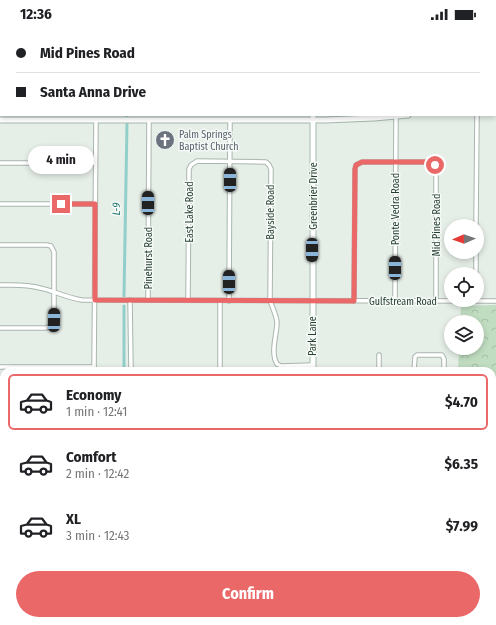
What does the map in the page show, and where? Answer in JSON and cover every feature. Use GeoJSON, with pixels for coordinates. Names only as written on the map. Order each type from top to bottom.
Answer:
{"type":"FeatureCollection","features":[{"type":"Feature","properties":{"kind":"street"},"geometry":{"type":"LineString","coordinates":[[0,120],[230,120],[313,118],[349,120],[396,116]]}},
{"type":"Feature","properties":{"kind":"street","name":"Ponte Vedra Road"},"geometry":{"type":"LineString","coordinates":[[395,301],[396,116]]}},
{"type":"Feature","properties":{"kind":"street"},"geometry":{"type":"LineString","coordinates":[[476,219],[477,116]]}},
{"type":"Feature","properties":{"kind":"street","name":"Greenbrier Drive"},"geometry":{"type":"LineString","coordinates":[[312,301],[313,118]]}},
{"type":"Feature","properties":{"kind":"street"},"geometry":{"type":"LineString","coordinates":[[94,367],[96,120]]}},
{"type":"Feature","properties":{"kind":"street","name":"Pinehurst Road"},"geometry":{"type":"LineString","coordinates":[[148,300],[149,120]]}},
{"type":"Feature","properties":{"kind":"street"},"geometry":{"type":"LineString","coordinates":[[229,300],[230,120]]}},
{"type":"Feature","properties":{"kind":"street","name":"East Lake Road"},"geometry":{"type":"LineString","coordinates":[[188,300],[190,167],[192,163],[197,161],[230,161]]}},
{"type":"Feature","properties":{"kind":"street","name":"Bayside Road"},"geometry":{"type":"LineString","coordinates":[[230,161],[263,161],[268,163],[270,167],[270,301]]}},
{"type":"Feature","properties":{"kind":"street"},"geometry":{"type":"LineString","coordinates":[[354,301],[355,167],[358,163],[362,162],[396,162]]}},
{"type":"Feature","properties":{"kind":"street","name":"Mid Pines Road"},"geometry":{"type":"LineString","coordinates":[[396,162],[429,162],[433,163],[436,167],[436,301]]}},
{"type":"Feature","properties":{"kind":"street"},"geometry":{"type":"LineString","coordinates":[[0,163],[96,163]]}},
{"type":"Feature","properties":{"kind":"street"},"geometry":{"type":"LineString","coordinates":[[0,204],[95,204]]}},
{"type":"Feature","properties":{"kind":"street"},"geometry":{"type":"LineString","coordinates":[[0,245],[47,245],[51,246],[54,252],[54,320],[51,326],[46,328],[0,328]]}},
{"type":"Feature","properties":{"kind":"street","name":"Gulfstream Road"},"geometry":{"type":"LineString","coordinates":[[0,285],[33,286],[74,299],[95,300],[444,301]]}},
{"type":"Feature","properties":{"kind":"street"},"geometry":{"type":"LineString","coordinates":[[130,300],[131,367]]}},
{"type":"Feature","properties":{"kind":"street"},"geometry":{"type":"LineString","coordinates":[[220,300],[220,367]]}},
{"type":"Feature","properties":{"kind":"street","name":"Gulfstream Road"},"geometry":{"type":"LineString","coordinates":[[484,300],[496,301]]}},
{"type":"Feature","properties":{"kind":"street"},"geometry":{"type":"LineString","coordinates":[[270,301],[277,321],[274,340],[276,362],[281,366],[297,367]]}},
{"type":"Feature","properties":{"kind":"street","name":"Park Lane"},"geometry":{"type":"LineString","coordinates":[[312,301],[313,367]]}},
{"type":"Feature","properties":{"kind":"street"},"geometry":{"type":"LineString","coordinates":[[379,355],[379,367]]}},
{"type":"Feature","properties":{"kind":"street"},"geometry":{"type":"LineString","coordinates":[[414,367],[415,358],[417,355],[442,355],[444,359],[444,367]]}},
{"type":"Feature","properties":{"kind":"green space"},"geometry":{"type":"Polygon","coordinates":[[[484,305],[496,305],[496,367],[458,367],[459,355],[484,355],[484,315],[460,315],[461,307],[484,307],[484,305]]]}},
{"type":"Feature","properties":{"kind":"waterway","name":"L-9"},"geometry":{"type":"LineString","coordinates":[[124,296],[127,123]]}},
{"type":"Feature","properties":{"kind":"waterway","name":"L-9"},"geometry":{"type":"LineString","coordinates":[[124,306],[124,367]]}},
{"type":"Feature","properties":{"kind":"place","name":"Palm Springs Baptist Church"},"geometry":{"type":"Point","coordinates":[165,140]}},
{"type":"Feature","properties":{"kind":"route"},"geometry":{"type":"LineString","coordinates":[[61,204],[95,204],[95,300],[354,301],[356,165],[360,162],[431,162],[435,165]]}}]}
